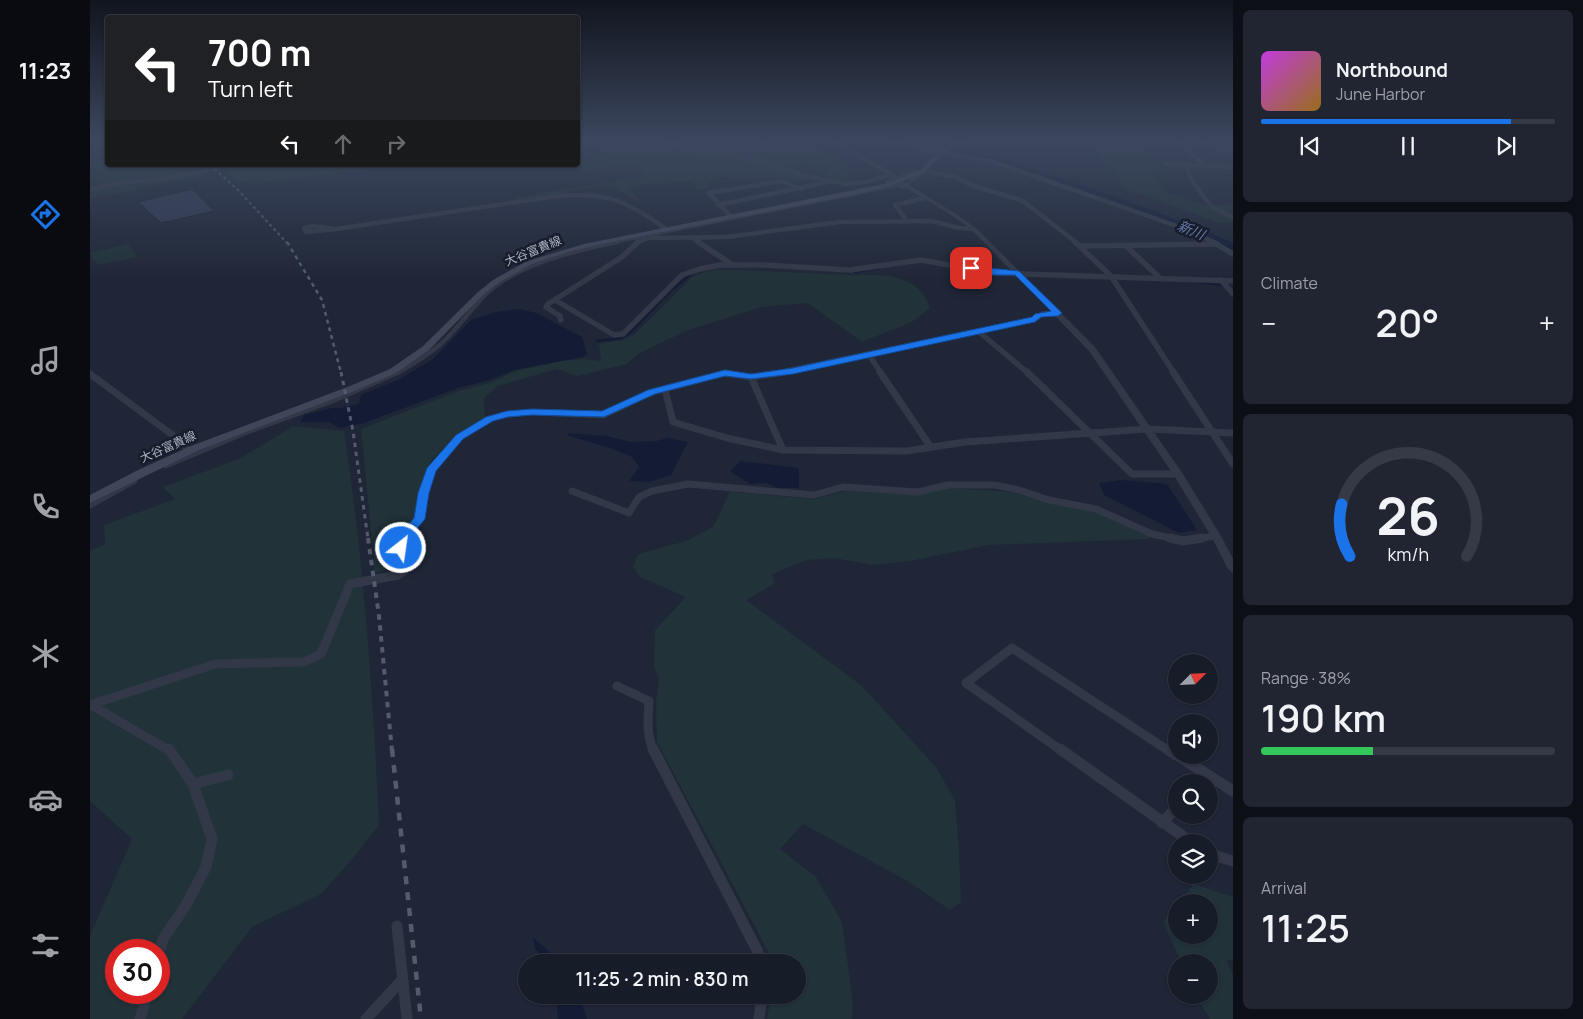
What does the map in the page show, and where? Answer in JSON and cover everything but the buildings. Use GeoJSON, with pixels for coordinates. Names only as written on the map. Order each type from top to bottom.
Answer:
{"type":"FeatureCollection","features":[{"type":"Feature","properties":{"kind":"main road","name":"大谷富貴線"},"geometry":{"type":"LineString","coordinates":[[90,500],[123,481],[188,451],[346,392],[395,370],[417,356],[446,331],[482,291],[496,280],[521,267],[569,250],[878,188]]}},
{"type":"Feature","properties":{"kind":"street"},"geometry":{"type":"LineString","coordinates":[[731,217],[709,194],[745,188]]}},
{"type":"Feature","properties":{"kind":"street"},"geometry":{"type":"LineString","coordinates":[[718,205],[807,188]]}},
{"type":"Feature","properties":{"kind":"street"},"geometry":{"type":"LineString","coordinates":[[90,506],[146,474],[208,447],[335,400],[394,375],[424,358],[447,338],[488,292],[507,278],[532,266],[595,246],[876,188]]}},
{"type":"Feature","properties":{"kind":"street"},"geometry":{"type":"LineString","coordinates":[[911,188],[925,198],[958,216],[974,229],[1092,349],[1178,474],[1216,536],[1233,569]]}},
{"type":"Feature","properties":{"kind":"street"},"geometry":{"type":"LineString","coordinates":[[979,188],[1023,201],[1080,246],[1111,276],[1233,464]]}},
{"type":"Feature","properties":{"kind":"street"},"geometry":{"type":"LineString","coordinates":[[1067,188],[1188,230],[1219,244],[1233,254]]}},
{"type":"Feature","properties":{"kind":"street"},"geometry":{"type":"LineString","coordinates":[[1197,188],[1211,206],[1233,218]]}},
{"type":"Feature","properties":{"kind":"street"},"geometry":{"type":"LineString","coordinates":[[338,229],[314,226],[304,228],[306,232],[315,232],[338,229],[558,196],[593,194],[609,196],[631,204],[666,230]]}},
{"type":"Feature","properties":{"kind":"street"},"geometry":{"type":"LineString","coordinates":[[907,221],[895,206],[925,198]]}},
{"type":"Feature","properties":{"kind":"street"},"geometry":{"type":"LineString","coordinates":[[562,320],[560,316],[546,307],[622,257],[637,242],[648,238],[727,237],[840,222],[932,222],[974,229]]}},
{"type":"Feature","properties":{"kind":"street"},"geometry":{"type":"LineString","coordinates":[[693,238],[733,265]]}},
{"type":"Feature","properties":{"kind":"street"},"geometry":{"type":"LineString","coordinates":[[1080,246],[1219,244]]}},
{"type":"Feature","properties":{"kind":"street"},"geometry":{"type":"LineString","coordinates":[[1126,246],[1160,278]]}},
{"type":"Feature","properties":{"kind":"street"},"geometry":{"type":"LineString","coordinates":[[555,300],[614,335],[623,334],[682,275],[706,267],[733,265],[851,270],[901,261],[922,260],[942,262],[981,271],[1233,281]]}},
{"type":"Feature","properties":{"kind":"street"},"geometry":{"type":"LineString","coordinates":[[1221,280],[1233,294]]}},
{"type":"Feature","properties":{"kind":"street"},"geometry":{"type":"LineString","coordinates":[[90,705],[215,664],[297,662],[321,654],[350,584],[398,575],[404,571],[402,544],[405,536],[419,519],[431,470],[459,437],[489,419],[507,414],[532,412],[604,414],[652,392],[725,373],[751,376],[793,371],[1035,319],[1045,314],[1058,313]]}},
{"type":"Feature","properties":{"kind":"street"},"geometry":{"type":"LineString","coordinates":[[978,331],[1035,379],[1132,474],[1178,474]]}},
{"type":"Feature","properties":{"kind":"street"},"geometry":{"type":"LineString","coordinates":[[869,355],[930,446]]}},
{"type":"Feature","properties":{"kind":"street"},"geometry":{"type":"LineString","coordinates":[[90,374],[182,442],[188,451]]}},
{"type":"Feature","properties":{"kind":"street"},"geometry":{"type":"LineString","coordinates":[[751,376],[783,450]]}},
{"type":"Feature","properties":{"kind":"street"},"geometry":{"type":"LineString","coordinates":[[665,389],[673,422],[727,438],[783,450],[907,451],[930,446],[1148,429],[1233,433]]}},
{"type":"Feature","properties":{"kind":"street"},"geometry":{"type":"LineString","coordinates":[[572,491],[629,513],[639,497],[652,491],[688,484],[814,496],[844,487],[918,492],[948,485],[995,485],[1020,490],[1049,500],[1096,509],[1152,534],[1183,541],[1216,536]]}},
{"type":"Feature","properties":{"kind":"street"},"geometry":{"type":"LineString","coordinates":[[1168,749],[1012,648],[966,683],[1179,834]]}},
{"type":"Feature","properties":{"kind":"street"},"geometry":{"type":"LineString","coordinates":[[617,686],[649,701],[648,724],[650,745],[758,954]]}},
{"type":"Feature","properties":{"kind":"street"},"geometry":{"type":"LineString","coordinates":[[90,705],[168,748],[193,784],[212,839],[206,867],[186,905],[163,939]]}},
{"type":"Feature","properties":{"kind":"street"},"geometry":{"type":"LineString","coordinates":[[1188,764],[1199,774]]}},
{"type":"Feature","properties":{"kind":"street"},"geometry":{"type":"LineString","coordinates":[[193,784],[228,775]]}},
{"type":"Feature","properties":{"kind":"street"},"geometry":{"type":"LineString","coordinates":[[1218,785],[1233,792]]}},
{"type":"Feature","properties":{"kind":"street"},"geometry":{"type":"LineString","coordinates":[[1162,823],[1168,817]]}},
{"type":"Feature","properties":{"kind":"street"},"geometry":{"type":"LineString","coordinates":[[1218,857],[1233,861]]}},
{"type":"Feature","properties":{"kind":"street"},"geometry":{"type":"LineString","coordinates":[[396,926],[407,1019]]}},
{"type":"Feature","properties":{"kind":"street"},"geometry":{"type":"LineString","coordinates":[[366,1019],[402,980]]}},
{"type":"Feature","properties":{"kind":"street"},"geometry":{"type":"LineString","coordinates":[[140,1019],[144,1004]]}},
{"type":"Feature","properties":{"kind":"street"},"geometry":{"type":"LineString","coordinates":[[759,1019],[761,1004]]}},
{"type":"Feature","properties":{"kind":"shaded area"},"geometry":{"type":"Polygon","coordinates":[[[90,188],[147,188],[90,199],[90,188]]]}},
{"type":"Feature","properties":{"kind":"shaded area"},"geometry":{"type":"Polygon","coordinates":[[[574,188],[602,188],[515,200],[516,197],[574,188]]]}},
{"type":"Feature","properties":{"kind":"shaded area"},"geometry":{"type":"Polygon","coordinates":[[[616,188],[628,188],[641,202],[638,203],[616,188]]]}},
{"type":"Feature","properties":{"kind":"shaded area"},"geometry":{"type":"Polygon","coordinates":[[[695,188],[705,188],[705,188],[696,191],[695,188]]]}},
{"type":"Feature","properties":{"kind":"shaded area"},"geometry":{"type":"Polygon","coordinates":[[[1122,188],[1164,188],[1168,193],[1206,205],[1233,204],[1233,222],[1219,223],[1122,188]]]}},
{"type":"Feature","properties":{"kind":"shaded area"},"geometry":{"type":"Polygon","coordinates":[[[128,244],[137,257],[97,265],[90,253],[128,244]]]}},
{"type":"Feature","properties":{"kind":"shaded area"},"geometry":{"type":"Polygon","coordinates":[[[716,270],[892,276],[911,283],[924,296],[930,308],[912,322],[862,342],[808,303],[762,307],[688,330],[638,354],[627,364],[577,376],[557,369],[498,386],[484,398],[485,418],[454,437],[430,462],[419,489],[413,520],[398,538],[397,568],[375,573],[361,429],[459,391],[493,382],[515,371],[561,361],[583,359],[601,361],[599,344],[623,340],[635,334],[692,277],[716,270]]]}},
{"type":"Feature","properties":{"kind":"shaded area"},"geometry":{"type":"Polygon","coordinates":[[[293,426],[344,431],[357,529],[367,628],[379,825],[321,894],[252,927],[182,1019],[90,1019],[90,936],[132,839],[90,801],[90,551],[105,544],[104,525],[175,499],[163,487],[241,458],[293,426]]]}},
{"type":"Feature","properties":{"kind":"shaded area"},"geometry":{"type":"Polygon","coordinates":[[[950,488],[1010,492],[1100,514],[1149,536],[1149,539],[989,545],[910,561],[873,565],[834,558],[807,560],[772,574],[774,584],[746,600],[862,686],[936,767],[955,800],[959,851],[961,902],[950,910],[909,882],[803,824],[780,849],[816,877],[842,922],[853,1003],[852,1019],[767,1019],[770,1004],[806,1004],[806,954],[769,954],[657,742],[656,703],[659,678],[654,666],[655,630],[686,597],[640,577],[633,567],[638,554],[686,541],[713,527],[730,492],[814,499],[846,491],[917,495],[950,488]]]}},
{"type":"Feature","properties":{"kind":"shaded area"},"geometry":{"type":"Polygon","coordinates":[[[1194,884],[1233,897],[1233,959],[1227,961],[1233,975],[1233,1019],[1210,1019],[1201,1004],[1218,1004],[1218,954],[1177,954],[1173,944],[1218,944],[1218,894],[1186,894],[1194,884]]]}},
{"type":"Feature","properties":{"kind":"shaded area"},"geometry":{"type":"Polygon","coordinates":[[[1168,916],[1168,933],[1163,922],[1168,916]]]}},
{"type":"Feature","properties":{"kind":"water"},"geometry":{"type":"Polygon","coordinates":[[[520,309],[536,313],[582,337],[587,354],[583,357],[514,370],[490,380],[458,388],[364,423],[340,428],[329,422],[300,422],[304,415],[359,404],[361,395],[400,379],[433,359],[471,320],[496,312],[520,309]]]}},
{"type":"Feature","properties":{"kind":"water"},"geometry":{"type":"Polygon","coordinates":[[[567,433],[607,436],[631,442],[657,441],[667,438],[688,442],[671,475],[649,482],[629,481],[639,467],[632,457],[610,448],[569,436],[567,433]]]}},
{"type":"Feature","properties":{"kind":"water"},"geometry":{"type":"Polygon","coordinates":[[[740,461],[799,468],[799,488],[779,488],[766,483],[750,484],[730,471],[740,461]]]}},
{"type":"Feature","properties":{"kind":"water"},"geometry":{"type":"Polygon","coordinates":[[[1120,480],[1167,484],[1197,530],[1179,533],[1104,495],[1099,483],[1120,480]]]}},
{"type":"Feature","properties":{"kind":"water"},"geometry":{"type":"Polygon","coordinates":[[[533,937],[551,954],[539,954],[535,948],[533,937]]]}},
{"type":"Feature","properties":{"kind":"water"},"geometry":{"type":"Polygon","coordinates":[[[557,1004],[582,1004],[587,1019],[558,1019],[557,1004]]]}},
{"type":"Feature","properties":{"kind":"waterway","name":"新川"},"geometry":{"type":"LineString","coordinates":[[1078,188],[1192,228],[1233,248]]}},
{"type":"Feature","properties":{"kind":"waterway"},"geometry":{"type":"LineString","coordinates":[[856,272],[880,268]]}},
{"type":"Feature","properties":{"kind":"waterway"},"geometry":{"type":"LineString","coordinates":[[597,341],[621,338],[631,332],[668,293],[691,274]]}},
{"type":"Feature","properties":{"kind":"waterway"},"geometry":{"type":"LineString","coordinates":[[1198,282],[1222,285]]}},
{"type":"Feature","properties":{"kind":"railway"},"geometry":{"type":"LineString","coordinates":[[235,188],[287,243]]}},
{"type":"Feature","properties":{"kind":"railway"},"geometry":{"type":"LineString","coordinates":[[287,242],[322,300],[341,373]]}},
{"type":"Feature","properties":{"kind":"railway"},"geometry":{"type":"LineString","coordinates":[[341,372],[353,431],[368,539]]}},
{"type":"Feature","properties":{"kind":"railway"},"geometry":{"type":"LineString","coordinates":[[368,538],[379,616],[392,751]]}},
{"type":"Feature","properties":{"kind":"railway"},"geometry":{"type":"LineString","coordinates":[[392,749],[421,1019]]}},
{"type":"Feature","properties":{"kind":"route"},"geometry":{"type":"LineString","coordinates":[[401,548],[405,536],[419,519],[431,470],[446,450],[459,437],[489,419],[507,414],[532,412],[604,414],[652,392],[725,373],[751,376],[793,371],[1035,319],[1045,314],[1058,313],[1017,273],[981,271],[971,268]]}}]}
